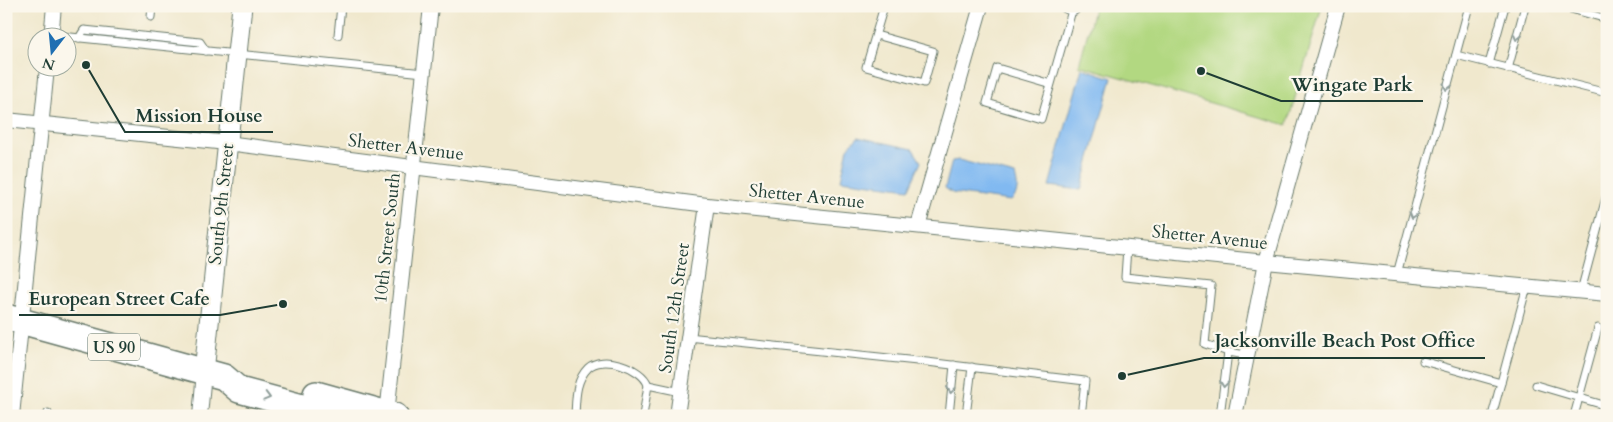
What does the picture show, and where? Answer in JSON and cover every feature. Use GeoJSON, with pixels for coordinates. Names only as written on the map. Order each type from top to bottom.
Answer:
{"type":"FeatureCollection","features":[{"type":"Feature","properties":{"kind":"highway","name":"US 90"},"geometry":{"type":"LineString","coordinates":[[14,319],[214,374],[239,390],[332,415]]}},
{"type":"Feature","properties":{"kind":"highway","name":"US 90"},"geometry":{"type":"LineString","coordinates":[[214,374],[243,373],[389,415]]}},
{"type":"Feature","properties":{"kind":"highway"},"geometry":{"type":"LineString","coordinates":[[332,415],[338,410],[359,416]]}},
{"type":"Feature","properties":{"kind":"street"},"geometry":{"type":"LineString","coordinates":[[52,28],[54,6]]}},
{"type":"Feature","properties":{"kind":"street","name":"South 9th Street"},"geometry":{"type":"LineString","coordinates":[[214,374],[227,143],[242,6]]}},
{"type":"Feature","properties":{"kind":"street","name":"10th Street South"},"geometry":{"type":"LineString","coordinates":[[389,415],[430,6]]}},
{"type":"Feature","properties":{"kind":"street"},"geometry":{"type":"LineString","coordinates":[[918,226],[981,6]]}},
{"type":"Feature","properties":{"kind":"street"},"geometry":{"type":"LineString","coordinates":[[1235,416],[1266,262],[1338,6]]}},
{"type":"Feature","properties":{"kind":"street"},"geometry":{"type":"LineString","coordinates":[[12,416],[14,319],[46,78]]}},
{"type":"Feature","properties":{"kind":"street","name":"Shetter Avenue"},"geometry":{"type":"LineString","coordinates":[[6,120],[227,143],[707,205],[1266,262],[1607,294]]}},
{"type":"Feature","properties":{"kind":"street","name":"South 12th Street"},"geometry":{"type":"LineString","coordinates":[[677,416],[707,205]]}},
{"type":"Feature","properties":{"kind":"street"},"geometry":{"type":"LineString","coordinates":[[200,416],[214,374]]}},
{"type":"Feature","properties":{"kind":"lane"},"geometry":{"type":"LineString","coordinates":[[151,17],[152,6]]}},
{"type":"Feature","properties":{"kind":"lane"},"geometry":{"type":"LineString","coordinates":[[338,35],[341,6]]}},
{"type":"Feature","properties":{"kind":"lane"},"geometry":{"type":"LineString","coordinates":[[876,35],[933,52],[924,84],[866,67],[884,6]]}},
{"type":"Feature","properties":{"kind":"lane"},"geometry":{"type":"LineString","coordinates":[[1397,274],[1469,6]]}},
{"type":"Feature","properties":{"kind":"lane"},"geometry":{"type":"LineString","coordinates":[[1489,64],[1505,6]]}},
{"type":"Feature","properties":{"kind":"lane"},"geometry":{"type":"LineString","coordinates":[[1508,69],[1525,6]]}},
{"type":"Feature","properties":{"kind":"lane"},"geometry":{"type":"LineString","coordinates":[[1560,6],[1607,19]]}},
{"type":"Feature","properties":{"kind":"lane"},"geometry":{"type":"LineString","coordinates":[[1051,84],[997,68],[987,103],[1041,119],[1051,84],[1071,7]]}},
{"type":"Feature","properties":{"kind":"lane"},"geometry":{"type":"LineString","coordinates":[[78,38],[424,73]]}},
{"type":"Feature","properties":{"kind":"lane"},"geometry":{"type":"LineString","coordinates":[[1456,55],[1607,93]]}},
{"type":"Feature","properties":{"kind":"lane"},"geometry":{"type":"LineString","coordinates":[[1581,291],[1607,194]]}},
{"type":"Feature","properties":{"kind":"lane"},"geometry":{"type":"LineString","coordinates":[[1127,248],[1124,277],[1211,286],[1205,344],[1228,352],[1246,355]]}},
{"type":"Feature","properties":{"kind":"lane"},"geometry":{"type":"LineString","coordinates":[[1492,416],[1527,286]]}},
{"type":"Feature","properties":{"kind":"lane"},"geometry":{"type":"LineString","coordinates":[[1574,416],[1598,328]]}},
{"type":"Feature","properties":{"kind":"lane"},"geometry":{"type":"LineString","coordinates":[[688,337],[1085,381],[1081,416]]}},
{"type":"Feature","properties":{"kind":"lane"},"geometry":{"type":"LineString","coordinates":[[1220,416],[1228,352]]}},
{"type":"Feature","properties":{"kind":"lane"},"geometry":{"type":"LineString","coordinates":[[1423,361],[1501,382]]}},
{"type":"Feature","properties":{"kind":"lane"},"geometry":{"type":"LineString","coordinates":[[575,416],[578,383],[583,374],[592,365],[607,362],[624,366],[643,376],[648,385],[643,416]]}},
{"type":"Feature","properties":{"kind":"lane"},"geometry":{"type":"LineString","coordinates":[[949,416],[954,365]]}},
{"type":"Feature","properties":{"kind":"lane"},"geometry":{"type":"LineString","coordinates":[[966,416],[972,367]]}},
{"type":"Feature","properties":{"kind":"lane"},"geometry":{"type":"LineString","coordinates":[[648,385],[681,392]]}},
{"type":"Feature","properties":{"kind":"lane"},"geometry":{"type":"LineString","coordinates":[[1536,385],[1607,406]]}},
{"type":"Feature","properties":{"kind":"green space"},"geometry":{"type":"Polygon","coordinates":[[[1095,6],[1322,6],[1287,125],[1079,65],[1095,6]]]}},
{"type":"Feature","properties":{"kind":"water"},"geometry":{"type":"Polygon","coordinates":[[[1082,68],[1112,78],[1081,190],[1049,186],[1082,68]]]}},
{"type":"Feature","properties":{"kind":"water"},"geometry":{"type":"Polygon","coordinates":[[[858,137],[913,149],[921,162],[909,189],[841,180],[848,148],[858,137]]]}},
{"type":"Feature","properties":{"kind":"water"},"geometry":{"type":"Polygon","coordinates":[[[959,160],[1015,175],[1017,190],[1014,198],[1011,201],[952,193],[945,188],[952,161],[959,160]]]}},
{"type":"Feature","properties":{"kind":"place","name":"Mission House"},"geometry":{"type":"Point","coordinates":[86,65]}},
{"type":"Feature","properties":{"kind":"place","name":"Wingate Park"},"geometry":{"type":"Point","coordinates":[1201,71]}},
{"type":"Feature","properties":{"kind":"place","name":"European Street Cafe"},"geometry":{"type":"Point","coordinates":[283,304]}},
{"type":"Feature","properties":{"kind":"place","name":"Jacksonville Beach Post Office"},"geometry":{"type":"Point","coordinates":[1122,376]}}]}
